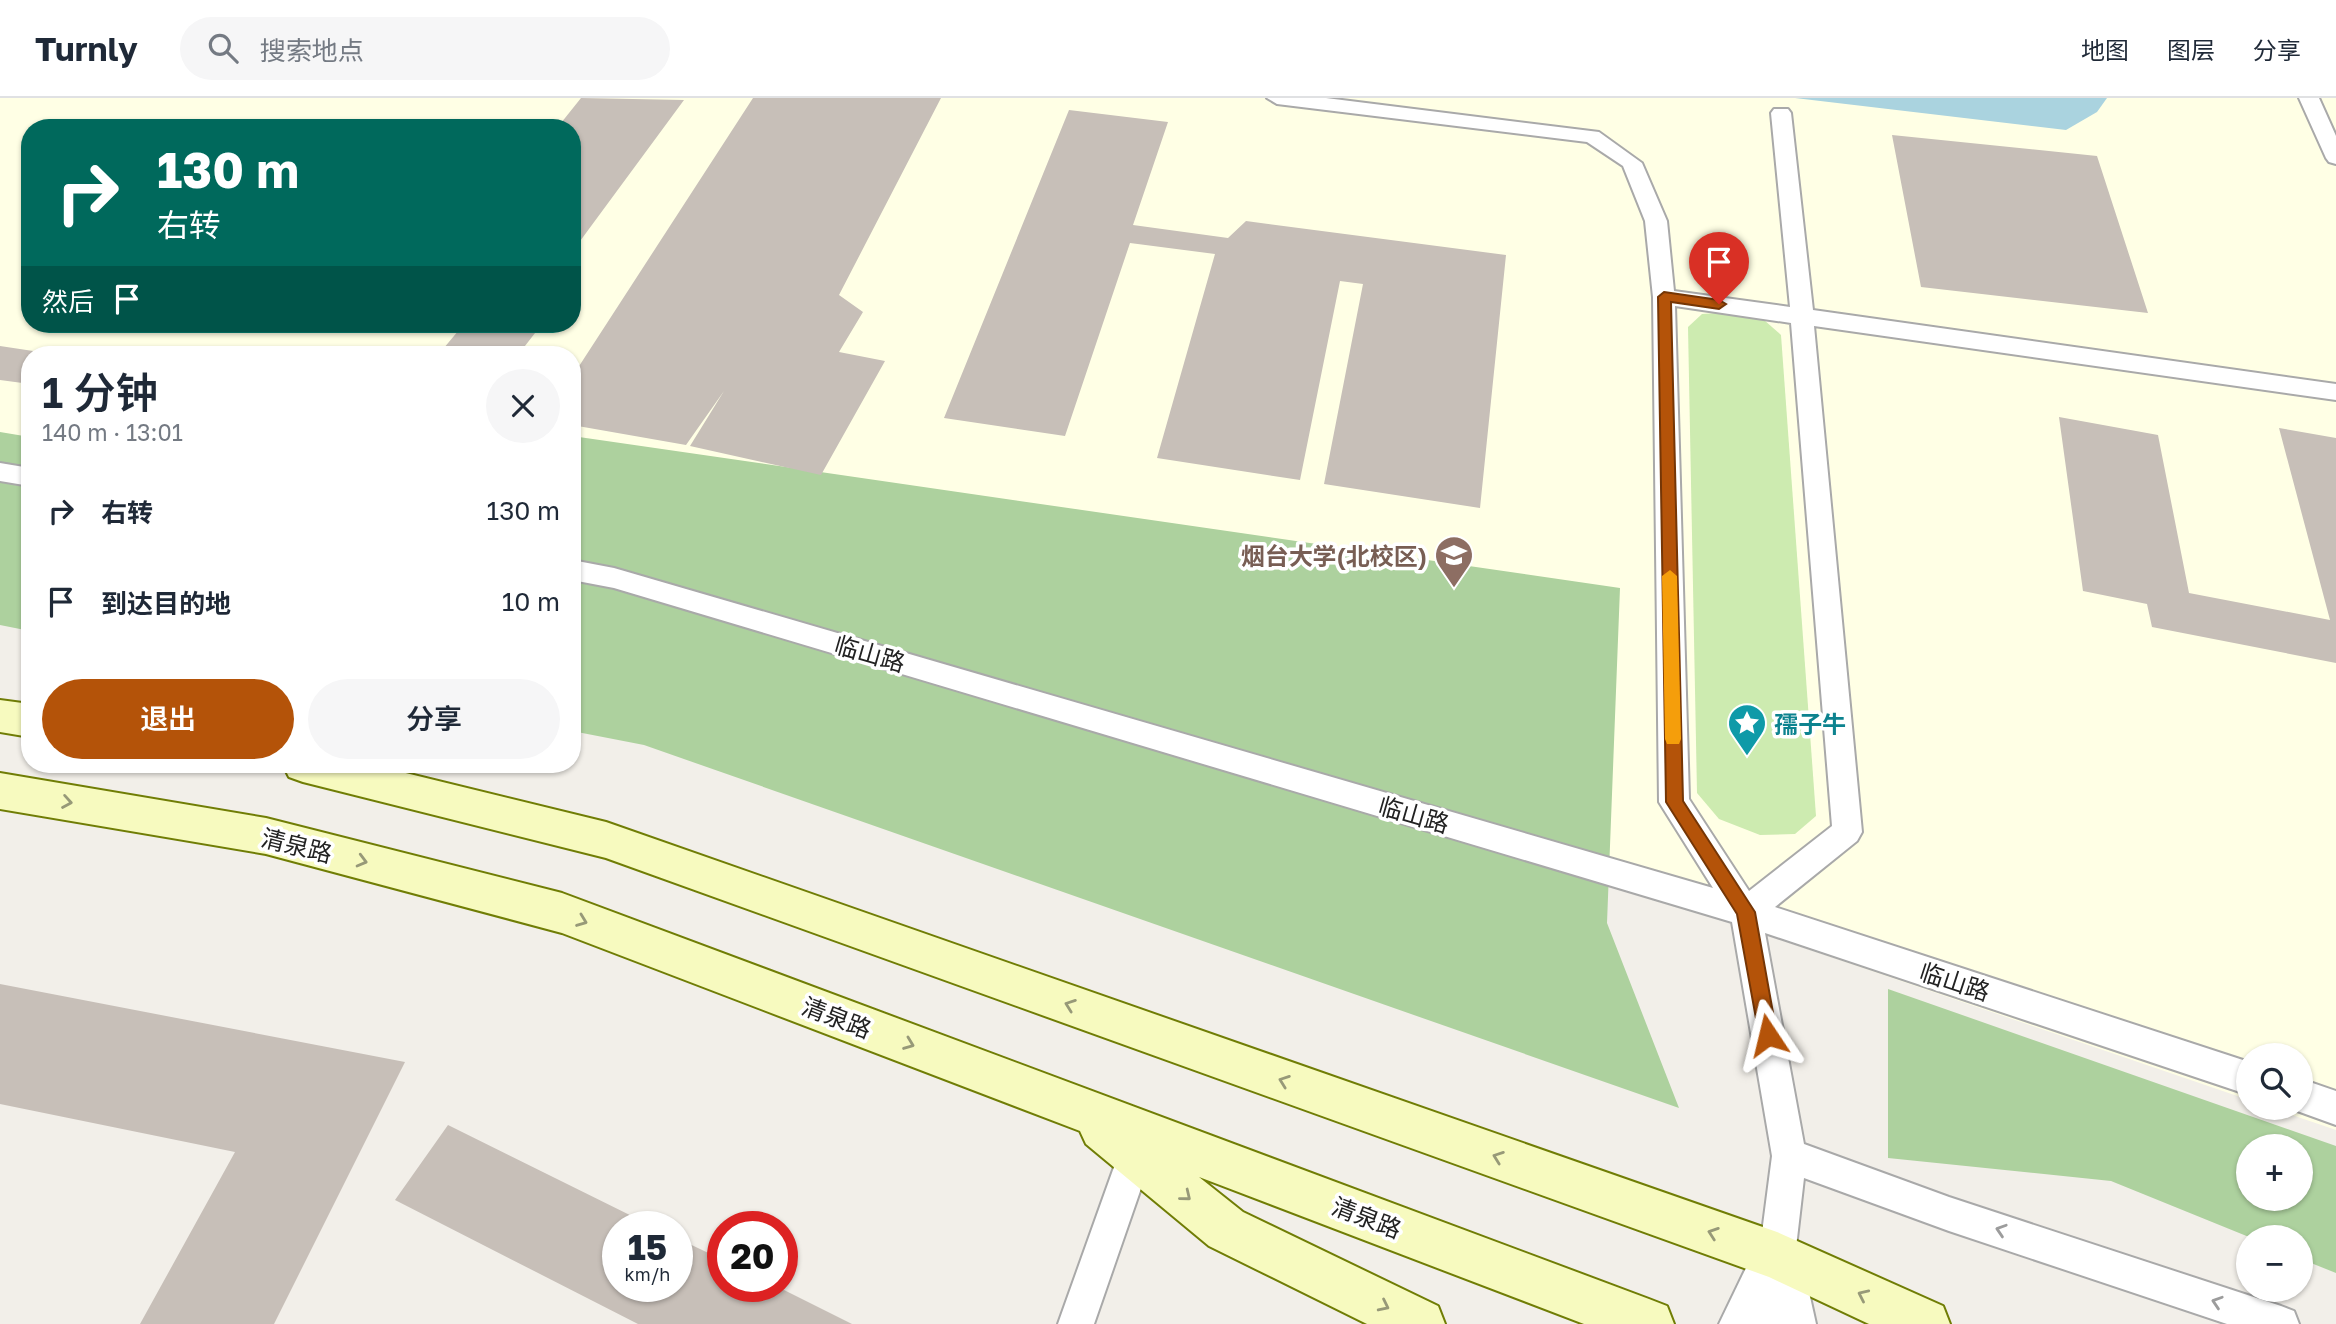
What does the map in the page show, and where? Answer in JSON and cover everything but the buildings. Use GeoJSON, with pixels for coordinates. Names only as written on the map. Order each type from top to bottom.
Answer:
{"type":"FeatureCollection","features":[{"type":"Feature","properties":{"kind":"main road"},"geometry":{"type":"LineString","coordinates":[[0,716],[21,720]]}},
{"type":"Feature","properties":{"kind":"main road"},"geometry":{"type":"LineString","coordinates":[[335,773],[606,840],[1777,1256],[1925,1324]]}},
{"type":"Feature","properties":{"kind":"main road","name":"清泉路"},"geometry":{"type":"LineString","coordinates":[[0,791],[266,836],[562,913],[1076,1107],[1139,1144],[1650,1324]]}},
{"type":"Feature","properties":{"kind":"main road","name":"清泉路"},"geometry":{"type":"LineString","coordinates":[[1139,1144],[1226,1228],[1420,1324]]}},
{"type":"Feature","properties":{"kind":"street"},"geometry":{"type":"LineString","coordinates":[[1744,1324],[1777,1256]]}},
{"type":"Feature","properties":{"kind":"street"},"geometry":{"type":"LineString","coordinates":[[1777,1256],[1791,1324]]}},
{"type":"Feature","properties":{"kind":"lane"},"geometry":{"type":"LineString","coordinates":[[1277,98],[1409,106],[1592,136],[1632,163],[1656,221],[1664,297],[1674,802],[1746,912],[1789,1156],[1777,1256]]}},
{"type":"Feature","properties":{"kind":"lane"},"geometry":{"type":"LineString","coordinates":[[2309,98],[2336,158]]}},
{"type":"Feature","properties":{"kind":"lane"},"geometry":{"type":"LineString","coordinates":[[1746,912],[1847,832],[1802,316],[1781,113]]}},
{"type":"Feature","properties":{"kind":"lane"},"geometry":{"type":"LineString","coordinates":[[1664,297],[2336,392]]}},
{"type":"Feature","properties":{"kind":"lane"},"geometry":{"type":"LineString","coordinates":[[0,472],[21,476]]}},
{"type":"Feature","properties":{"kind":"lane","name":"临山路"},"geometry":{"type":"LineString","coordinates":[[581,572],[614,578],[1746,912],[2236,1075]]}},
{"type":"Feature","properties":{"kind":"lane"},"geometry":{"type":"LineString","coordinates":[[2313,1100],[2336,1108]]}},
{"type":"Feature","properties":{"kind":"lane"},"geometry":{"type":"LineString","coordinates":[[1076,1324],[1139,1144]]}},
{"type":"Feature","properties":{"kind":"lane"},"geometry":{"type":"LineString","coordinates":[[1789,1156],[1949,1213],[2281,1324]]}},
{"type":"Feature","properties":{"kind":"shaded area","name":"烟台大学(北校区)"},"geometry":{"type":"Polygon","coordinates":[[[0,98],[2336,98],[2336,1130],[2306,1120],[2313,1120],[2313,1043],[2236,1043],[2236,1096],[1559,864],[581,650],[581,346],[21,346],[21,530],[0,526],[0,98]]]}},
{"type":"Feature","properties":{"kind":"green space"},"geometry":{"type":"Polygon","coordinates":[[[1733,312],[1764,320],[1781,335],[1816,816],[1795,834],[1760,835],[1719,819],[1697,793],[1688,327],[1702,314],[1733,312]]]}},
{"type":"Feature","properties":{"kind":"green space"},"geometry":{"type":"Polygon","coordinates":[[[0,432],[21,436],[21,629],[0,625],[0,432]]]}},
{"type":"Feature","properties":{"kind":"green space"},"geometry":{"type":"Polygon","coordinates":[[[581,437],[1620,588],[1607,923],[1679,1108],[644,745],[581,733],[581,437]]]}},
{"type":"Feature","properties":{"kind":"green space"},"geometry":{"type":"Polygon","coordinates":[[[1888,989],[2236,1111],[2236,1120],[2262,1120],[2302,1134],[2236,1134],[2236,1211],[2313,1211],[2313,1138],[2336,1146],[2336,1273],[2313,1264],[2313,1225],[2236,1225],[2236,1232],[2111,1181],[1888,1158],[1888,989]]]}},
{"type":"Feature","properties":{"kind":"water"},"geometry":{"type":"Polygon","coordinates":[[[1795,98],[2107,98],[2097,112],[2066,130],[1795,98]]]}},
{"type":"Feature","properties":{"kind":"slow traffic"},"geometry":{"type":"LineString","coordinates":[[1670,576],[1673,739]]}},
{"type":"Feature","properties":{"kind":"place","name":"烟台大学(北校区)"},"geometry":{"type":"Point","coordinates":[1454,589]}},
{"type":"Feature","properties":{"kind":"place","name":"孺子牛"},"geometry":{"type":"Point","coordinates":[1747,757]}},
{"type":"Feature","properties":{"kind":"route"},"geometry":{"type":"LineString","coordinates":[[1719,304],[1664,297],[1674,802],[1746,912],[1768,1035]]}}]}
